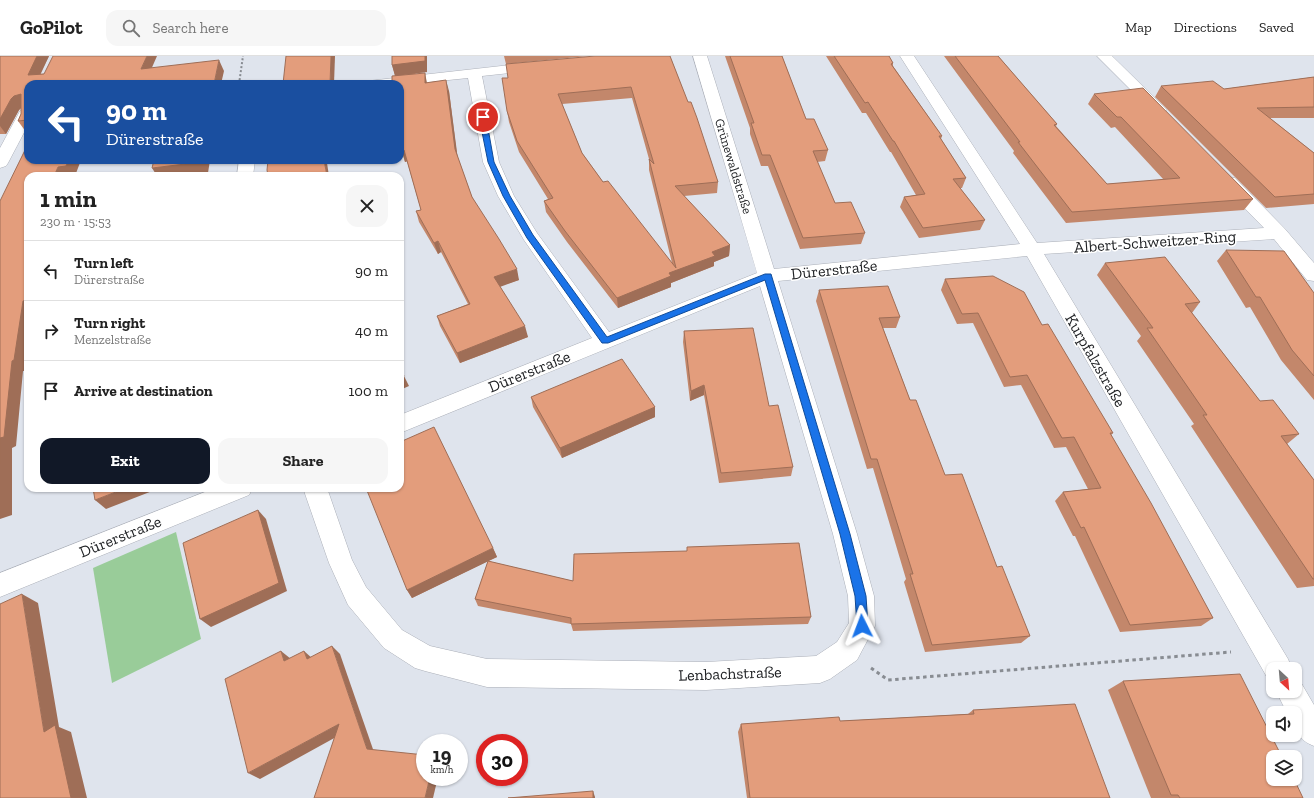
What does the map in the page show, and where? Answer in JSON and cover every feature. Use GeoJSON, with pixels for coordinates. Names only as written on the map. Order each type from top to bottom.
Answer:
{"type":"FeatureCollection","features":[{"type":"Feature","properties":{"kind":"street","name":"Grünewaldstraße"},"geometry":{"type":"LineString","coordinates":[[700,56],[768,276]]}},
{"type":"Feature","properties":{"kind":"street","name":"Kurpfalzstraße"},"geometry":{"type":"LineString","coordinates":[[906,56],[1032,249],[1272,659]]}},
{"type":"Feature","properties":{"kind":"street"},"geometry":{"type":"LineString","coordinates":[[1104,56],[1171,123]]}},
{"type":"Feature","properties":{"kind":"street"},"geometry":{"type":"LineString","coordinates":[[404,80],[550,65]]}},
{"type":"Feature","properties":{"kind":"street"},"geometry":{"type":"LineString","coordinates":[[474,72],[491,162],[506,196],[530,236],[605,340]]}},
{"type":"Feature","properties":{"kind":"street"},"geometry":{"type":"LineString","coordinates":[[0,163],[24,118]]}},
{"type":"Feature","properties":{"kind":"street"},"geometry":{"type":"LineString","coordinates":[[1220,172],[1279,233],[1314,275]]}},
{"type":"Feature","properties":{"kind":"street","name":"Albert-Schweitzer-Ring"},"geometry":{"type":"LineString","coordinates":[[1032,249],[1279,233]]}},
{"type":"Feature","properties":{"kind":"street","name":"Dürerstraße"},"geometry":{"type":"LineString","coordinates":[[404,422],[605,340],[768,276],[1032,249]]}},
{"type":"Feature","properties":{"kind":"street","name":"Lenbachstraße"},"geometry":{"type":"LineString","coordinates":[[316,492],[341,563],[357,596],[393,639],[425,658],[487,673],[706,676],[820,669],[847,651],[862,626],[861,596],[845,534],[768,276]]}},
{"type":"Feature","properties":{"kind":"street","name":"Dürerstraße"},"geometry":{"type":"LineString","coordinates":[[0,585],[231,492]]}},
{"type":"Feature","properties":{"kind":"street"},"geometry":{"type":"LineString","coordinates":[[1294,698],[1314,732]]}},
{"type":"Feature","properties":{"kind":"path"},"geometry":{"type":"LineString","coordinates":[[240,80],[243,56]]}},
{"type":"Feature","properties":{"kind":"path"},"geometry":{"type":"LineString","coordinates":[[847,651],[888,680],[1272,659]]}},
{"type":"Feature","properties":{"kind":"green space"},"geometry":{"type":"Polygon","coordinates":[[[176,532],[201,639],[112,683],[93,568],[176,532]]]}},
{"type":"Feature","properties":{"kind":"building"},"geometry":{"type":"Polygon","coordinates":[[[0,56],[37,56],[28,75],[44,74],[53,56],[147,56],[141,69],[219,60],[215,80],[24,80],[24,120],[18,121],[21,114],[21,94],[14,96],[11,99],[0,119],[0,56]]]}},
{"type":"Feature","properties":{"kind":"building"},"geometry":{"type":"Polygon","coordinates":[[[286,56],[331,56],[330,80],[283,80],[286,56]]]}},
{"type":"Feature","properties":{"kind":"building"},"geometry":{"type":"Polygon","coordinates":[[[392,56],[425,56],[425,61],[392,65],[392,56]]]}},
{"type":"Feature","properties":{"kind":"building"},"geometry":{"type":"Polygon","coordinates":[[[595,56],[670,56],[688,102],[691,102],[718,182],[675,186],[730,245],[712,252],[715,256],[669,273],[671,276],[617,298],[565,231],[544,201],[553,198],[517,141],[507,111],[502,78],[508,78],[506,64],[595,56]],[[631,87],[558,94],[582,153],[603,182],[608,181],[676,268],[649,159],[654,164],[631,87]]]}},
{"type":"Feature","properties":{"kind":"building"},"geometry":{"type":"Polygon","coordinates":[[[730,56],[782,56],[806,119],[814,119],[828,150],[813,151],[835,203],[851,202],[865,233],[803,238],[770,155],[762,155],[751,123],[754,123],[730,56]]]}},
{"type":"Feature","properties":{"kind":"building"},"geometry":{"type":"Polygon","coordinates":[[[834,56],[889,56],[893,63],[891,64],[942,136],[939,136],[966,178],[953,179],[985,220],[923,228],[904,197],[925,194],[894,141],[868,102],[865,103],[834,56]]]}},
{"type":"Feature","properties":{"kind":"building"},"geometry":{"type":"Polygon","coordinates":[[[955,56],[998,56],[1057,124],[1054,125],[1107,184],[1180,178],[1121,117],[1117,117],[1094,94],[1143,88],[1253,199],[1072,212],[955,56]]]}},
{"type":"Feature","properties":{"kind":"building"},"geometry":{"type":"Polygon","coordinates":[[[425,73],[425,83],[446,80],[455,149],[472,197],[517,269],[494,277],[525,326],[457,353],[437,316],[470,304],[438,241],[434,243],[416,211],[421,210],[404,150],[404,80],[392,80],[392,76],[425,73]]]}},
{"type":"Feature","properties":{"kind":"building"},"geometry":{"type":"Polygon","coordinates":[[[1314,77],[1314,107],[1257,108],[1314,153],[1314,194],[1275,197],[1161,86],[1213,81],[1224,89],[1314,77]]]}},
{"type":"Feature","properties":{"kind":"building"},"geometry":{"type":"Polygon","coordinates":[[[24,152],[24,164],[67,164],[66,166],[58,167],[56,172],[24,172],[24,301],[14,360],[12,361],[4,437],[0,438],[0,201],[24,152]]]}},
{"type":"Feature","properties":{"kind":"building"},"geometry":{"type":"Polygon","coordinates":[[[153,164],[185,164],[152,168],[153,164]]]}},
{"type":"Feature","properties":{"kind":"building"},"geometry":{"type":"Polygon","coordinates":[[[268,164],[325,164],[326,172],[267,172],[268,164]]]}},
{"type":"Feature","properties":{"kind":"building"},"geometry":{"type":"Polygon","coordinates":[[[1226,250],[1284,251],[1314,293],[1314,376],[1292,350],[1260,297],[1256,297],[1226,250]]]}},
{"type":"Feature","properties":{"kind":"building"},"geometry":{"type":"Polygon","coordinates":[[[1165,257],[1200,302],[1185,304],[1260,401],[1273,400],[1299,434],[1281,436],[1314,480],[1314,579],[1203,415],[1207,415],[1147,328],[1153,328],[1105,263],[1165,257]]]}},
{"type":"Feature","properties":{"kind":"building"},"geometry":{"type":"Polygon","coordinates":[[[993,276],[1024,292],[1042,325],[1048,324],[1113,433],[1110,433],[1151,503],[1213,618],[1130,625],[1084,527],[1081,528],[1063,492],[1101,488],[1074,437],[1062,438],[1027,375],[1010,377],[978,313],[962,314],[945,279],[993,276]]]}},
{"type":"Feature","properties":{"kind":"building"},"geometry":{"type":"Polygon","coordinates":[[[888,286],[900,317],[879,318],[910,400],[916,400],[945,475],[962,474],[997,567],[1002,566],[1030,636],[932,645],[910,574],[913,574],[877,459],[871,459],[819,290],[888,286]]]}},
{"type":"Feature","properties":{"kind":"building"},"geometry":{"type":"Polygon","coordinates":[[[753,328],[769,406],[778,405],[793,467],[721,473],[704,385],[691,391],[684,331],[753,328]]]}},
{"type":"Feature","properties":{"kind":"building"},"geometry":{"type":"Polygon","coordinates":[[[622,359],[655,407],[560,448],[531,397],[622,359]]]}},
{"type":"Feature","properties":{"kind":"building"},"geometry":{"type":"Polygon","coordinates":[[[434,427],[493,548],[407,590],[368,492],[404,492],[404,440],[434,427]]]}},
{"type":"Feature","properties":{"kind":"building"},"geometry":{"type":"Polygon","coordinates":[[[94,492],[116,492],[95,500],[94,492]]]}},
{"type":"Feature","properties":{"kind":"building"},"geometry":{"type":"Polygon","coordinates":[[[258,510],[279,583],[200,619],[183,543],[258,510]]]}},
{"type":"Feature","properties":{"kind":"building"},"geometry":{"type":"Polygon","coordinates":[[[799,543],[811,617],[571,624],[571,618],[475,599],[488,561],[573,581],[574,554],[687,551],[687,547],[799,543]]]}},
{"type":"Feature","properties":{"kind":"building"},"geometry":{"type":"Polygon","coordinates":[[[22,594],[44,732],[55,725],[71,798],[0,798],[0,604],[22,594]]]}},
{"type":"Feature","properties":{"kind":"building"},"geometry":{"type":"Polygon","coordinates":[[[332,646],[367,749],[416,754],[416,786],[428,786],[425,798],[314,798],[339,724],[248,773],[225,679],[281,651],[284,661],[304,651],[307,659],[332,646]]]}},
{"type":"Feature","properties":{"kind":"building"},"geometry":{"type":"Polygon","coordinates":[[[1240,674],[1266,725],[1266,742],[1274,742],[1278,750],[1266,750],[1266,786],[1297,786],[1303,798],[1180,798],[1178,795],[1171,795],[1123,681],[1240,674]]]}},
{"type":"Feature","properties":{"kind":"building"},"geometry":{"type":"Polygon","coordinates":[[[1075,704],[1110,798],[750,798],[741,724],[839,717],[840,721],[974,714],[973,710],[1075,704]]]}},
{"type":"Feature","properties":{"kind":"building"},"geometry":{"type":"Polygon","coordinates":[[[593,791],[593,798],[508,798],[593,791]]]}},
{"type":"Feature","properties":{"kind":"route"},"geometry":{"type":"LineString","coordinates":[[483,117],[491,162],[506,196],[530,236],[605,340],[768,276],[845,534],[861,596],[862,626]]}}]}
